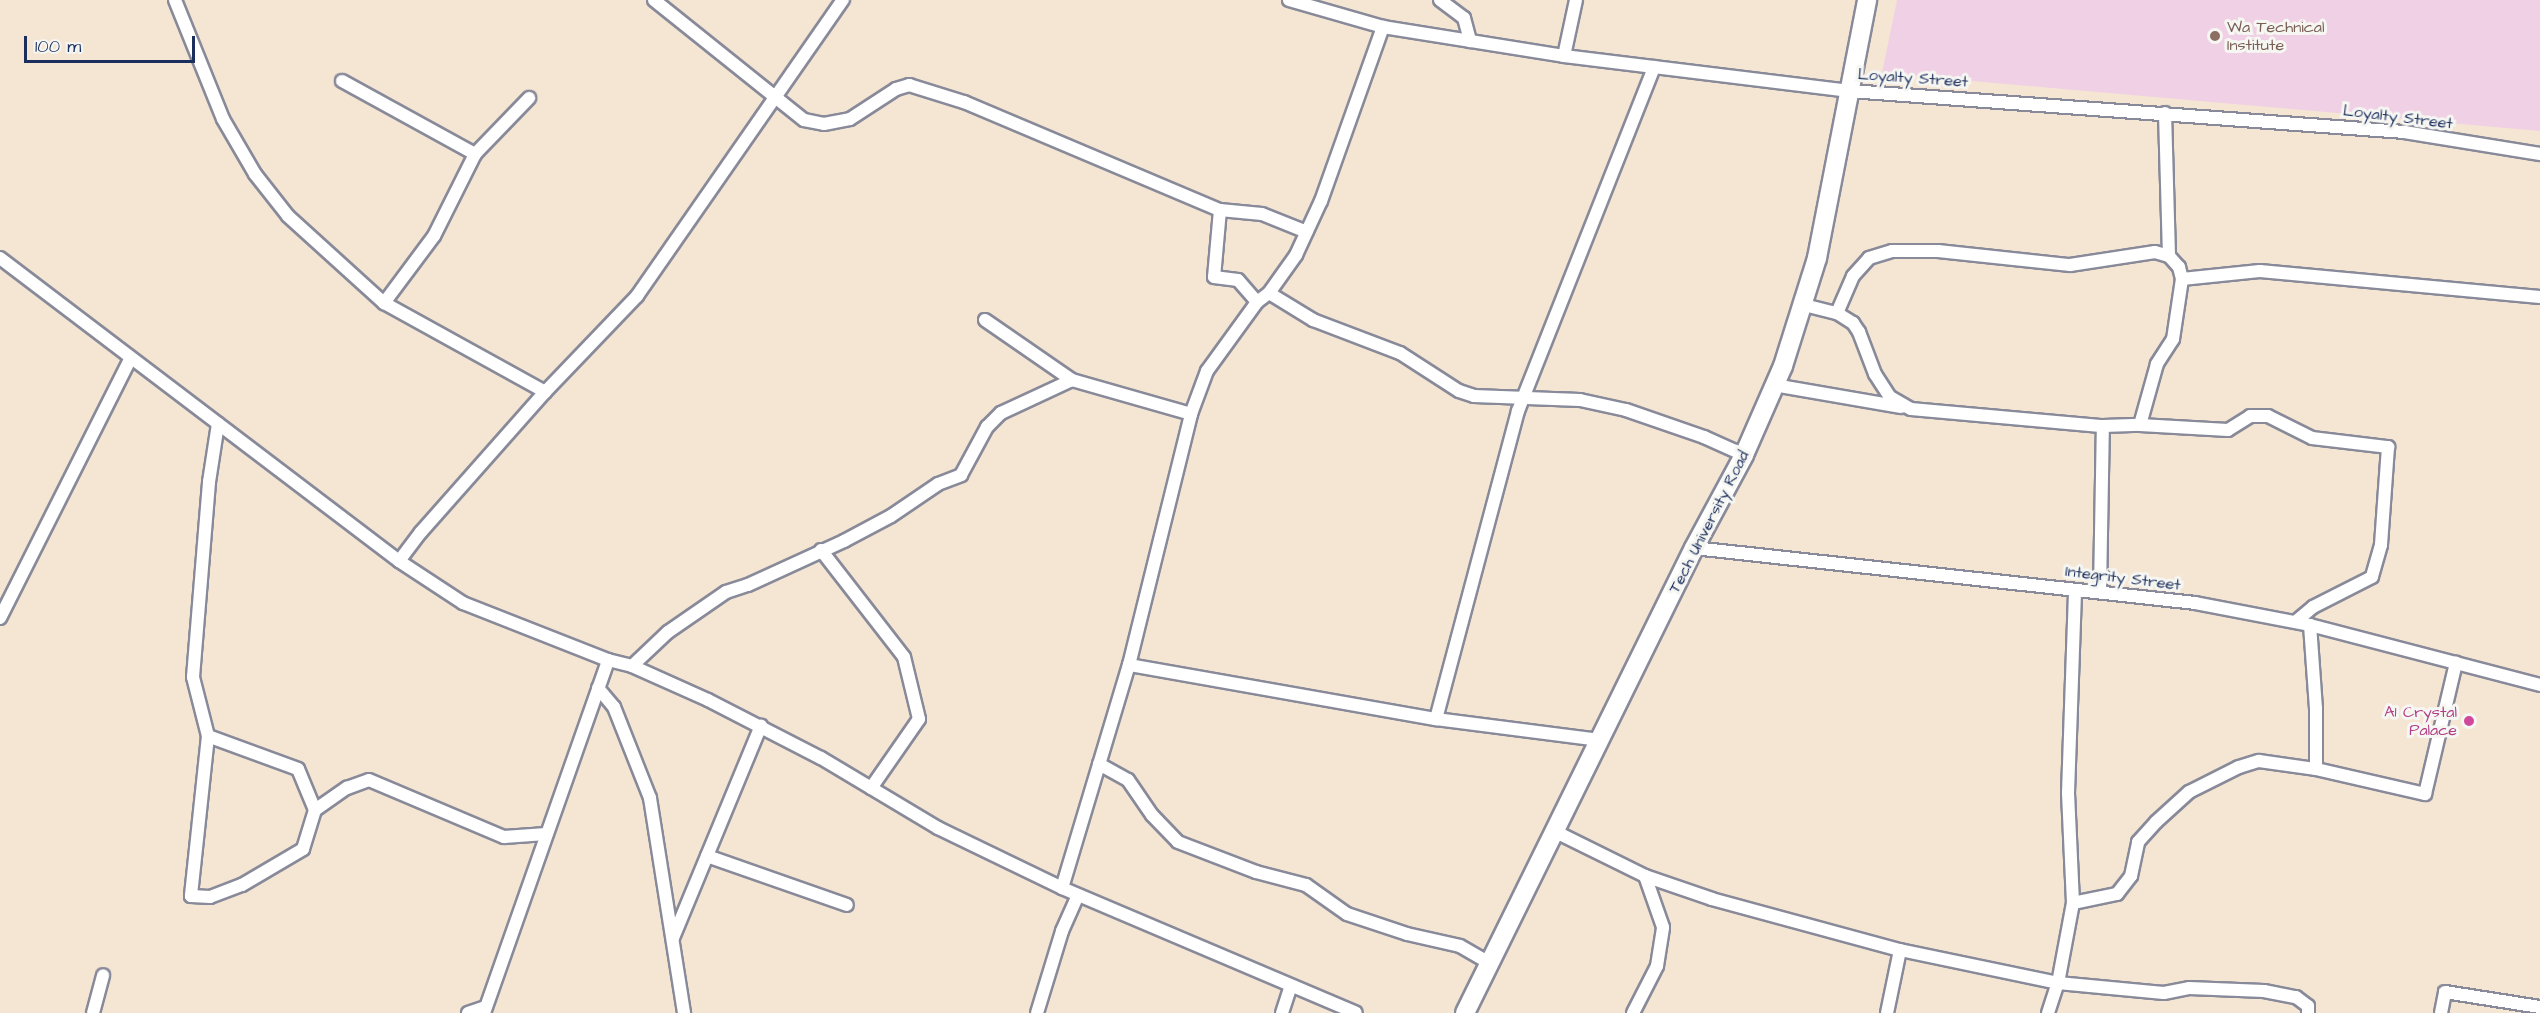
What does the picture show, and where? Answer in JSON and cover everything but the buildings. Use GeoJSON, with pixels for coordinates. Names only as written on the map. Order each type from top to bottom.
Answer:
{"type":"FeatureCollection","features":[{"type":"Feature","properties":{"kind":"street"},"geometry":{"type":"LineString","coordinates":[[175,0],[223,119],[255,174],[288,216],[384,303],[545,392]]}},
{"type":"Feature","properties":{"kind":"street"},"geometry":{"type":"LineString","coordinates":[[654,0],[804,120],[824,124],[850,119],[896,89],[909,85],[964,102],[1220,210],[1262,214],[1307,232]]}},
{"type":"Feature","properties":{"kind":"street"},"geometry":{"type":"LineString","coordinates":[[399,561],[421,532],[545,392],[637,296],[843,0]]}},
{"type":"Feature","properties":{"kind":"street","name":"Loyalty Street"},"geometry":{"type":"LineString","coordinates":[[1289,0],[1383,27],[1564,56],[1850,91],[2404,132],[2540,154]]}},
{"type":"Feature","properties":{"kind":"street"},"geometry":{"type":"LineString","coordinates":[[1440,0],[1464,18],[1470,41]]}},
{"type":"Feature","properties":{"kind":"street"},"geometry":{"type":"LineString","coordinates":[[1564,56],[1576,0]]}},
{"type":"Feature","properties":{"kind":"street","name":"Tech University Road"},"geometry":{"type":"LineString","coordinates":[[1465,1013],[1694,548],[1744,455],[1774,386],[1804,305],[1817,258],[1867,0]]}},
{"type":"Feature","properties":{"kind":"street"},"geometry":{"type":"LineString","coordinates":[[1062,888],[1129,665],[1191,414],[1207,371],[1257,302],[1269,293],[1296,255],[1321,201],[1383,27]]}},
{"type":"Feature","properties":{"kind":"street"},"geometry":{"type":"LineString","coordinates":[[1436,718],[1524,396],[1654,67]]}},
{"type":"Feature","properties":{"kind":"street"},"geometry":{"type":"LineString","coordinates":[[342,81],[475,154]]}},
{"type":"Feature","properties":{"kind":"street"},"geometry":{"type":"LineString","coordinates":[[384,303],[434,236],[475,154],[529,98]]}},
{"type":"Feature","properties":{"kind":"street"},"geometry":{"type":"LineString","coordinates":[[2165,113],[2169,256]]}},
{"type":"Feature","properties":{"kind":"street"},"geometry":{"type":"LineString","coordinates":[[1220,210],[1214,277],[1238,280],[1257,302]]}},
{"type":"Feature","properties":{"kind":"street"},"geometry":{"type":"LineString","coordinates":[[1837,313],[1853,276],[1869,258],[1892,251],[1938,251],[2070,265],[2156,252],[2169,256],[2179,267],[2182,279],[2173,339],[2157,364],[2140,424]]}},
{"type":"Feature","properties":{"kind":"street"},"geometry":{"type":"LineString","coordinates":[[0,258],[399,561],[463,603],[608,660],[632,666],[708,699],[821,758],[938,828],[1062,888],[1356,1013]]}},
{"type":"Feature","properties":{"kind":"street"},"geometry":{"type":"LineString","coordinates":[[2182,279],[2260,271],[2540,297]]}},
{"type":"Feature","properties":{"kind":"street"},"geometry":{"type":"LineString","coordinates":[[1269,293],[1313,320],[1400,353],[1459,391],[1474,396],[1524,396],[1580,400],[1626,410],[1704,437],[1744,455]]}},
{"type":"Feature","properties":{"kind":"street"},"geometry":{"type":"LineString","coordinates":[[1804,305],[1837,313],[1853,323],[1859,332],[1875,374],[1890,397],[1911,409]]}},
{"type":"Feature","properties":{"kind":"street"},"geometry":{"type":"LineString","coordinates":[[985,320],[1072,380],[1191,414]]}},
{"type":"Feature","properties":{"kind":"street"},"geometry":{"type":"LineString","coordinates":[[0,618],[131,358]]}},
{"type":"Feature","properties":{"kind":"street"},"geometry":{"type":"LineString","coordinates":[[632,666],[668,632],[726,592],[748,585],[844,541],[891,516],[938,484],[962,475],[987,427],[1001,413],[1072,380]]}},
{"type":"Feature","properties":{"kind":"street"},"geometry":{"type":"LineString","coordinates":[[1774,386],[1911,409],[2103,426],[2140,424],[2228,430],[2250,416],[2268,416],[2312,438],[2388,447],[2381,545],[2372,577],[2313,607],[2295,622]]}},
{"type":"Feature","properties":{"kind":"street"},"geometry":{"type":"LineString","coordinates":[[218,424],[209,482],[193,677],[208,736],[191,896],[210,897],[242,885],[303,849],[315,810],[347,788],[369,780],[504,837],[546,834]]}},
{"type":"Feature","properties":{"kind":"street"},"geometry":{"type":"LineString","coordinates":[[2100,591],[2103,426]]}},
{"type":"Feature","properties":{"kind":"street","name":"Integrity Street"},"geometry":{"type":"LineString","coordinates":[[1694,548],[2195,603],[2310,625],[2540,685]]}},
{"type":"Feature","properties":{"kind":"street"},"geometry":{"type":"LineString","coordinates":[[821,550],[904,657],[919,720],[871,788]]}},
{"type":"Feature","properties":{"kind":"street"},"geometry":{"type":"LineString","coordinates":[[2048,1013],[2058,983],[2073,903],[2068,794],[2075,590]]}},
{"type":"Feature","properties":{"kind":"street"},"geometry":{"type":"LineString","coordinates":[[2310,625],[2316,708],[2316,769]]}},
{"type":"Feature","properties":{"kind":"street"},"geometry":{"type":"LineString","coordinates":[[468,1013],[485,1010],[608,660]]}},
{"type":"Feature","properties":{"kind":"street"},"geometry":{"type":"LineString","coordinates":[[2073,903],[2117,894],[2131,876],[2138,842],[2188,792],[2239,767],[2259,761],[2316,769],[2425,794],[2456,663]]}},
{"type":"Feature","properties":{"kind":"street"},"geometry":{"type":"LineString","coordinates":[[1129,665],[1436,718],[1600,740]]}},
{"type":"Feature","properties":{"kind":"street"},"geometry":{"type":"LineString","coordinates":[[598,688],[614,707],[650,798],[684,1013]]}},
{"type":"Feature","properties":{"kind":"street"},"geometry":{"type":"LineString","coordinates":[[673,938],[761,726]]}},
{"type":"Feature","properties":{"kind":"street"},"geometry":{"type":"LineString","coordinates":[[208,736],[298,769],[315,810]]}},
{"type":"Feature","properties":{"kind":"street"},"geometry":{"type":"LineString","coordinates":[[1099,764],[1128,780],[1152,815],[1178,842],[1256,872],[1306,885],[1347,914],[1407,934],[1460,946],[1489,963]]}},
{"type":"Feature","properties":{"kind":"street"},"geometry":{"type":"LineString","coordinates":[[1554,831],[1645,876],[1712,899],[1900,950],[2058,983],[2164,993],[2189,988],[2264,991],[2296,997],[2308,1006],[2308,1013]]}},
{"type":"Feature","properties":{"kind":"street"},"geometry":{"type":"LineString","coordinates":[[706,856],[847,905]]}},
{"type":"Feature","properties":{"kind":"street"},"geometry":{"type":"LineString","coordinates":[[1633,1013],[1657,966],[1663,927],[1645,876]]}},
{"type":"Feature","properties":{"kind":"street"},"geometry":{"type":"LineString","coordinates":[[1037,1013],[1062,931],[1078,895]]}},
{"type":"Feature","properties":{"kind":"street"},"geometry":{"type":"LineString","coordinates":[[1887,1013],[1900,950]]}},
{"type":"Feature","properties":{"kind":"street"},"geometry":{"type":"LineString","coordinates":[[93,1013],[103,975]]}},
{"type":"Feature","properties":{"kind":"street"},"geometry":{"type":"LineString","coordinates":[[1282,1013],[1291,986]]}},
{"type":"Feature","properties":{"kind":"street"},"geometry":{"type":"LineString","coordinates":[[2441,1013],[2445,992],[2540,1007]]}},
{"type":"Feature","properties":{"kind":"shaded area","name":"Wa Technical Institute"},"geometry":{"type":"Polygon","coordinates":[[[1897,0],[2540,0],[2540,131],[1882,73],[1897,0]]]}},
{"type":"Feature","properties":{"kind":"place","name":"Wa Technical Institute"},"geometry":{"type":"Point","coordinates":[2215,36]}},
{"type":"Feature","properties":{"kind":"place","name":"A1 Crystal Palace"},"geometry":{"type":"Point","coordinates":[2469,721]}}]}
